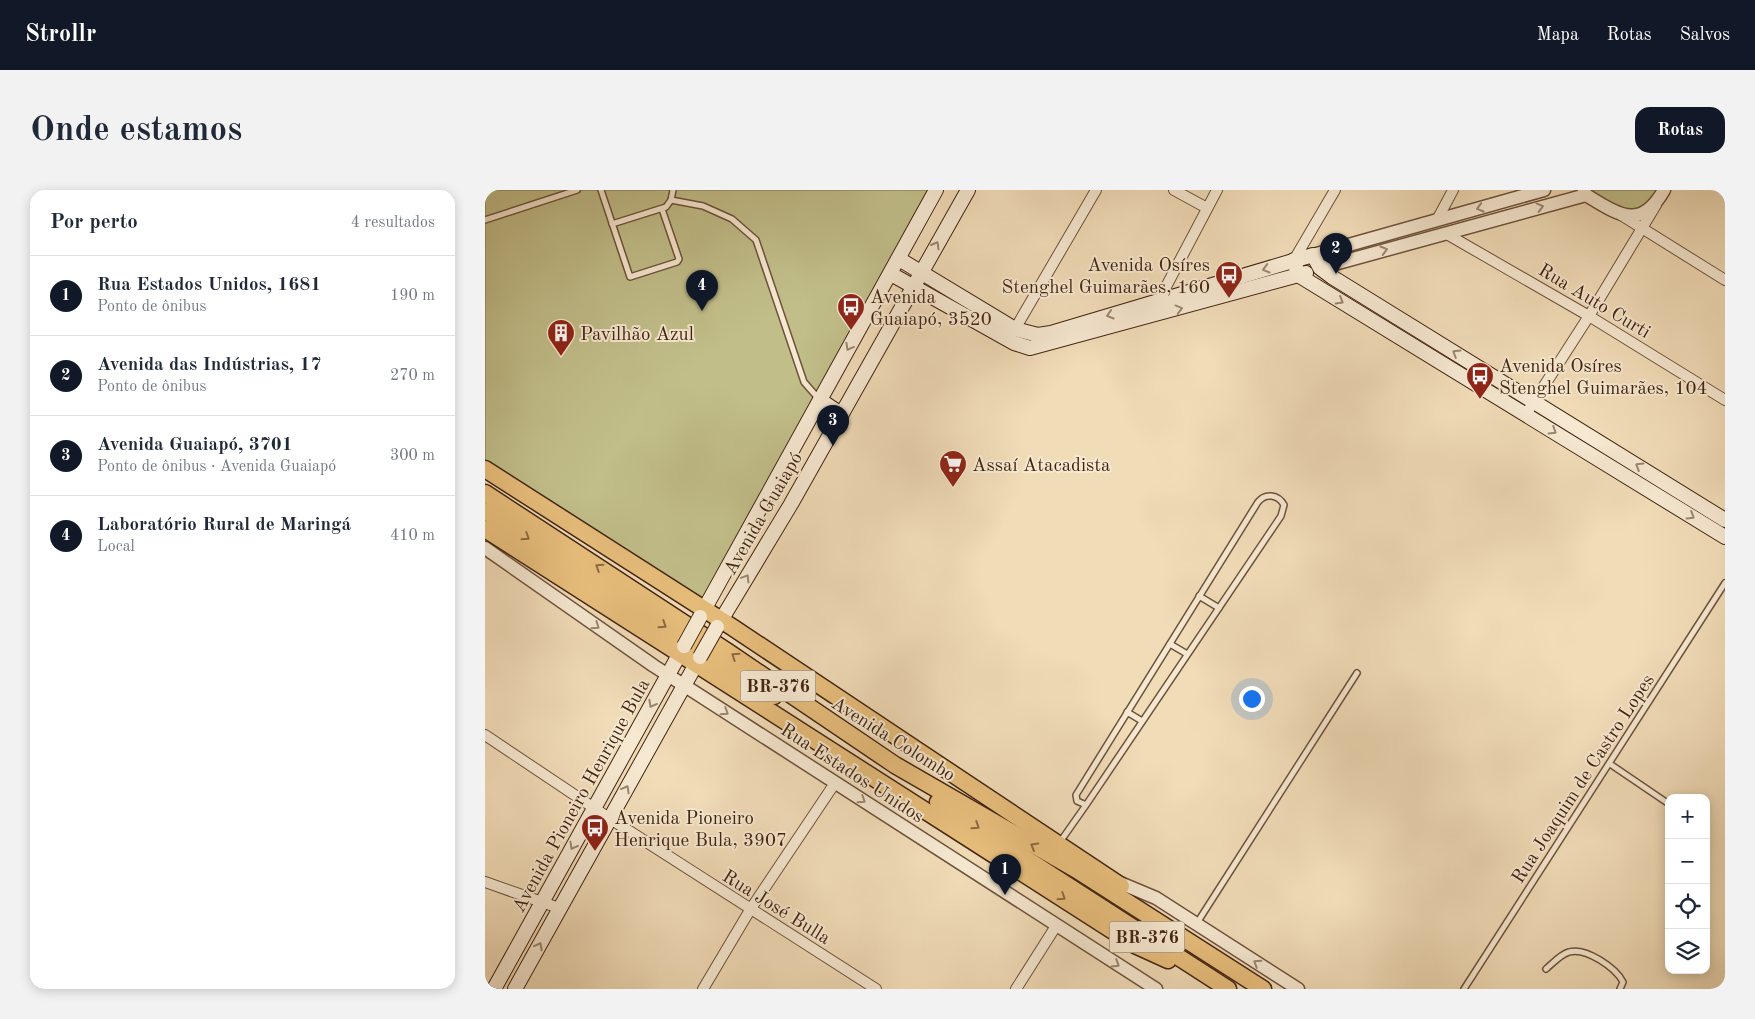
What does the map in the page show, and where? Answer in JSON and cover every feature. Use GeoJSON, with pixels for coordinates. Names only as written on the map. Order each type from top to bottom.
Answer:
{"type":"FeatureCollection","features":[{"type":"Feature","properties":{"kind":"main road","name":"Avenida Guaiapó"},"geometry":{"type":"LineString","coordinates":[[682,650],[936,190]]}},
{"type":"Feature","properties":{"kind":"main road","name":"Avenida Guaiapó"},"geometry":{"type":"LineString","coordinates":[[698,660],[968,190]]}},
{"type":"Feature","properties":{"kind":"main road"},"geometry":{"type":"LineString","coordinates":[[899,259],[1015,329],[1038,335],[1051,333],[1313,255],[1320,268],[1725,520]]}},
{"type":"Feature","properties":{"kind":"main road"},"geometry":{"type":"LineString","coordinates":[[1294,260],[1298,275],[1725,537]]}},
{"type":"Feature","properties":{"kind":"main road"},"geometry":{"type":"LineString","coordinates":[[891,274],[1014,343],[1030,348],[1320,268]]}},
{"type":"Feature","properties":{"kind":"main road"},"geometry":{"type":"LineString","coordinates":[[820,400],[841,414]]}},
{"type":"Feature","properties":{"kind":"main road"},"geometry":{"type":"LineString","coordinates":[[485,469],[701,613],[1112,879],[1230,966]]}},
{"type":"Feature","properties":{"kind":"main road","name":"Avenida Colombo"},"geometry":{"type":"LineString","coordinates":[[485,494],[728,652],[895,765],[1077,870],[1230,966],[1263,989]]}},
{"type":"Feature","properties":{"kind":"main road","name":"Avenida Colombo"},"geometry":{"type":"LineString","coordinates":[[485,511],[1223,986]]}},
{"type":"Feature","properties":{"kind":"main road"},"geometry":{"type":"LineString","coordinates":[[485,529],[698,660],[1135,945],[1223,986]]}},
{"type":"Feature","properties":{"kind":"main road","name":"Avenida Pioneiro Henrique Bula"},"geometry":{"type":"LineString","coordinates":[[494,989],[682,650]]}},
{"type":"Feature","properties":{"kind":"main road","name":"Avenida Pioneiro Henrique Bula"},"geometry":{"type":"LineString","coordinates":[[515,989],[698,660]]}},
{"type":"Feature","properties":{"kind":"street"},"geometry":{"type":"LineString","coordinates":[[1015,329],[1096,190]]}},
{"type":"Feature","properties":{"kind":"street"},"geometry":{"type":"LineString","coordinates":[[1174,190],[1207,208]]}},
{"type":"Feature","properties":{"kind":"street"},"geometry":{"type":"LineString","coordinates":[[1159,300],[1217,190]]}},
{"type":"Feature","properties":{"kind":"street"},"geometry":{"type":"LineString","coordinates":[[1294,260],[1335,190]]}},
{"type":"Feature","properties":{"kind":"street"},"geometry":{"type":"LineString","coordinates":[[1437,220],[1453,190]]}},
{"type":"Feature","properties":{"kind":"street"},"geometry":{"type":"LineString","coordinates":[[1302,245],[1313,255],[1543,190]]}},
{"type":"Feature","properties":{"kind":"street"},"geometry":{"type":"LineString","coordinates":[[1526,414],[1643,229],[1664,190]]}},
{"type":"Feature","properties":{"kind":"street"},"geometry":{"type":"LineString","coordinates":[[1320,268],[1585,192],[1725,280]]}},
{"type":"Feature","properties":{"kind":"street"},"geometry":{"type":"LineString","coordinates":[[1621,215],[1634,215],[1647,211],[1657,202]]}},
{"type":"Feature","properties":{"kind":"street","name":"Rua Auto Curti"},"geometry":{"type":"LineString","coordinates":[[1445,233],[1589,316],[1725,400]]}},
{"type":"Feature","properties":{"kind":"street","name":"Rua Estados Unidos"},"geometry":{"type":"LineString","coordinates":[[485,548],[684,686],[1155,989]]}},
{"type":"Feature","properties":{"kind":"street","name":"Rua José Bulla"},"geometry":{"type":"LineString","coordinates":[[485,735],[750,910],[876,989]]}},
{"type":"Feature","properties":{"kind":"street"},"geometry":{"type":"LineString","coordinates":[[703,989],[750,910],[835,783]]}},
{"type":"Feature","properties":{"kind":"street"},"geometry":{"type":"LineString","coordinates":[[1112,879],[1156,898],[1298,989]]}},
{"type":"Feature","properties":{"kind":"street"},"geometry":{"type":"LineString","coordinates":[[485,882],[559,908]]}},
{"type":"Feature","properties":{"kind":"street"},"geometry":{"type":"LineString","coordinates":[[1016,989],[1056,926]]}},
{"type":"Feature","properties":{"kind":"lane"},"geometry":{"type":"LineString","coordinates":[[485,220],[577,190]]}},
{"type":"Feature","properties":{"kind":"lane"},"geometry":{"type":"LineString","coordinates":[[601,190],[628,274],[634,278],[677,262],[679,259],[662,209]]}},
{"type":"Feature","properties":{"kind":"lane"},"geometry":{"type":"LineString","coordinates":[[612,224],[662,209],[671,200],[673,190]]}},
{"type":"Feature","properties":{"kind":"lane"},"geometry":{"type":"LineString","coordinates":[[671,200],[703,206],[725,216],[755,240],[804,382],[820,400]]}},
{"type":"Feature","properties":{"kind":"lane"},"geometry":{"type":"LineString","coordinates":[[1059,844],[1086,805],[1281,516],[1283,505],[1281,500],[1273,495],[1262,497],[1257,502],[1076,795],[1077,802],[1086,805]]}},
{"type":"Feature","properties":{"kind":"lane","name":"Rua Joaquim de Castro Lopes"},"geometry":{"type":"LineString","coordinates":[[1464,989],[1725,583]]}},
{"type":"Feature","properties":{"kind":"lane"},"geometry":{"type":"LineString","coordinates":[[1199,596],[1219,608]]}},
{"type":"Feature","properties":{"kind":"lane"},"geometry":{"type":"LineString","coordinates":[[1169,644],[1187,654]]}},
{"type":"Feature","properties":{"kind":"lane"},"geometry":{"type":"LineString","coordinates":[[1196,924],[1357,673]]}},
{"type":"Feature","properties":{"kind":"lane"},"geometry":{"type":"LineString","coordinates":[[1127,712],[1142,722]]}},
{"type":"Feature","properties":{"kind":"lane"},"geometry":{"type":"LineString","coordinates":[[1610,764],[1665,801]]}},
{"type":"Feature","properties":{"kind":"lane"},"geometry":{"type":"LineString","coordinates":[[1546,969],[1567,952],[1583,952],[1619,974],[1623,982],[1620,989]]}},
{"type":"Feature","properties":{"kind":"shaded area"},"geometry":{"type":"Polygon","coordinates":[[[485,190],[936,190],[703,609],[485,469],[485,190]]]}},
{"type":"Feature","properties":{"kind":"shaded area"},"geometry":{"type":"Polygon","coordinates":[[[1584,190],[1664,190],[1634,215],[1584,190]]]}},
{"type":"Feature","properties":{"kind":"place","name":"Avenida das Indústrias, 17"},"geometry":{"type":"Point","coordinates":[1336,274]}},
{"type":"Feature","properties":{"kind":"place","name":"Avenida Osíres Stenghel Guimarães, 160"},"geometry":{"type":"Point","coordinates":[1229,299]}},
{"type":"Feature","properties":{"kind":"place","name":"Laboratório Rural de Maringá"},"geometry":{"type":"Point","coordinates":[702,311]}},
{"type":"Feature","properties":{"kind":"place","name":"Avenida Guaiapó, 3520"},"geometry":{"type":"Point","coordinates":[851,331]}},
{"type":"Feature","properties":{"kind":"place","name":"Pavilhão Azul"},"geometry":{"type":"Point","coordinates":[561,357]}},
{"type":"Feature","properties":{"kind":"place","name":"Avenida Osíres Stenghel Guimarães, 104"},"geometry":{"type":"Point","coordinates":[1480,400]}},
{"type":"Feature","properties":{"kind":"place","name":"Avenida Guaiapó, 3701"},"geometry":{"type":"Point","coordinates":[833,446]}},
{"type":"Feature","properties":{"kind":"place","name":"Assaí Atacadista"},"geometry":{"type":"Point","coordinates":[953,488]}},
{"type":"Feature","properties":{"kind":"place","name":"Avenida Pioneiro Henrique Bula, 3907"},"geometry":{"type":"Point","coordinates":[595,852]}},
{"type":"Feature","properties":{"kind":"place","name":"Rua Estados Unidos, 1681"},"geometry":{"type":"Point","coordinates":[1005,895]}}]}
